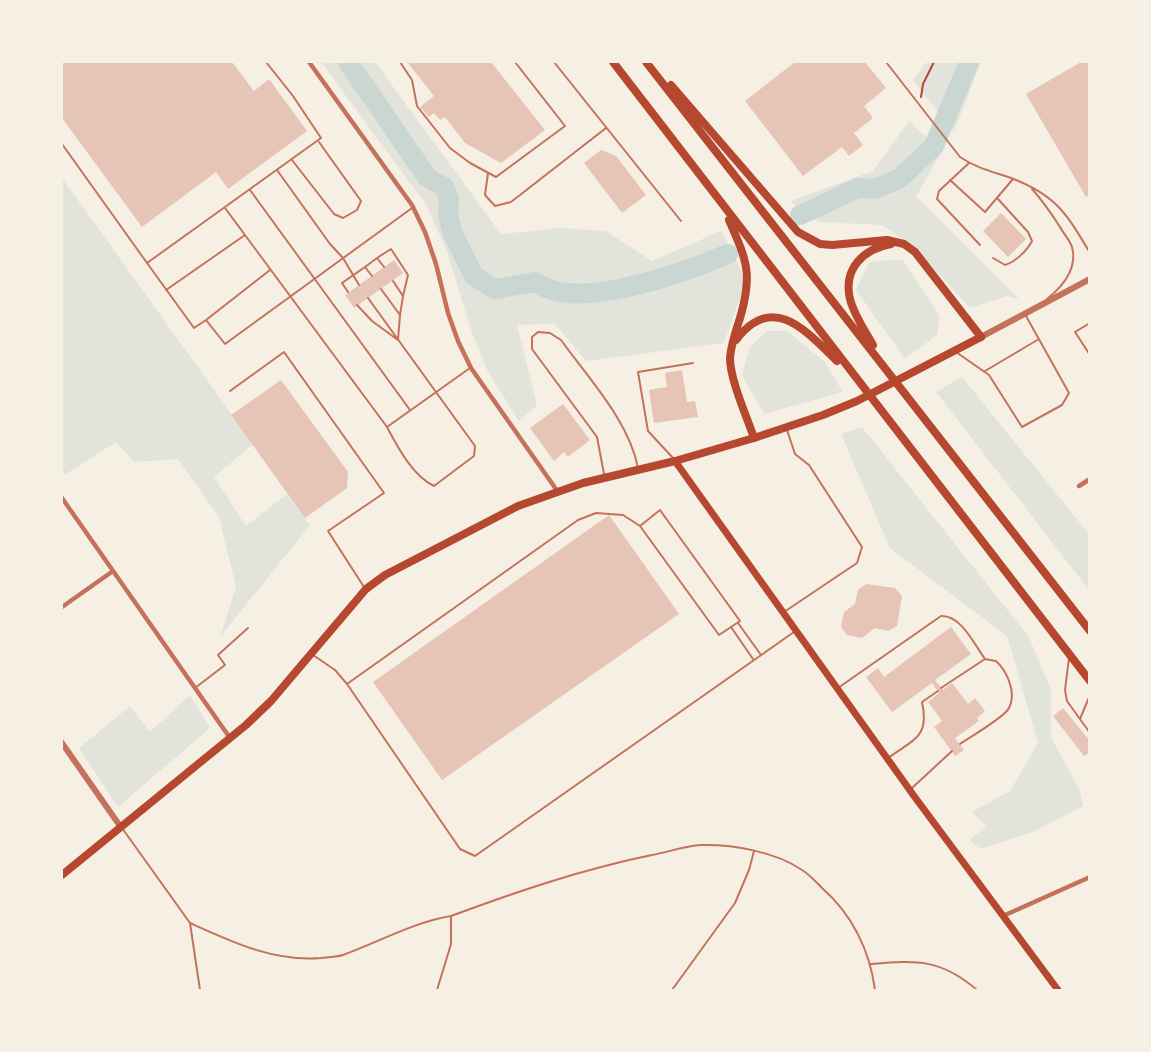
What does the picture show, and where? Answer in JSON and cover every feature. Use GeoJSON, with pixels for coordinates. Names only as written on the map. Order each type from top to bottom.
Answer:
{"type":"FeatureCollection","features":[{"type":"Feature","properties":{"kind":"highway"},"geometry":{"type":"LineString","coordinates":[[613,62],[1089,681]]}},
{"type":"Feature","properties":{"kind":"highway"},"geometry":{"type":"LineString","coordinates":[[646,62],[1089,631]]}},
{"type":"Feature","properties":{"kind":"highway"},"geometry":{"type":"LineString","coordinates":[[651,62],[798,232],[807,239],[826,244],[888,240],[904,244],[915,252],[981,337]]}},
{"type":"Feature","properties":{"kind":"highway"},"geometry":{"type":"LineString","coordinates":[[723,206],[743,251],[748,277],[747,293],[730,360],[732,373],[754,438]]}},
{"type":"Feature","properties":{"kind":"highway"},"geometry":{"type":"LineString","coordinates":[[887,369],[850,301],[848,286],[855,263],[864,254],[878,246],[904,244]]}},
{"type":"Feature","properties":{"kind":"highway"},"geometry":{"type":"LineString","coordinates":[[732,345],[748,327],[760,321],[774,317],[788,319],[801,326],[860,383]]}},
{"type":"Feature","properties":{"kind":"main road"},"geometry":{"type":"LineString","coordinates":[[62,875],[230,738],[271,701],[366,589],[385,575],[518,506],[604,477],[675,460],[786,428],[857,400],[981,337]]}},
{"type":"Feature","properties":{"kind":"main road"},"geometry":{"type":"LineString","coordinates":[[675,460],[910,790],[1058,990]]}},
{"type":"Feature","properties":{"kind":"street"},"geometry":{"type":"LineString","coordinates":[[309,62],[413,207],[436,264],[448,314],[471,368],[558,492]]}},
{"type":"Feature","properties":{"kind":"street"},"geometry":{"type":"LineString","coordinates":[[981,337],[1089,279]]}},
{"type":"Feature","properties":{"kind":"street"},"geometry":{"type":"LineString","coordinates":[[1078,486],[1089,479]]}},
{"type":"Feature","properties":{"kind":"street"},"geometry":{"type":"LineString","coordinates":[[62,498],[230,738]]}},
{"type":"Feature","properties":{"kind":"street"},"geometry":{"type":"LineString","coordinates":[[62,607],[113,571]]}},
{"type":"Feature","properties":{"kind":"street"},"geometry":{"type":"LineString","coordinates":[[62,743],[120,826]]}},
{"type":"Feature","properties":{"kind":"street"},"geometry":{"type":"LineString","coordinates":[[1003,916],[1089,877]]}},
{"type":"Feature","properties":{"kind":"lane"},"geometry":{"type":"LineString","coordinates":[[147,263],[321,138],[293,96],[266,62]]}},
{"type":"Feature","properties":{"kind":"lane"},"geometry":{"type":"LineString","coordinates":[[400,62],[412,80],[417,106],[450,148],[470,163],[496,177],[565,126],[515,62]]}},
{"type":"Feature","properties":{"kind":"lane"},"geometry":{"type":"LineString","coordinates":[[554,62],[681,221]]}},
{"type":"Feature","properties":{"kind":"lane"},"geometry":{"type":"LineString","coordinates":[[886,62],[960,157],[969,163],[1013,179],[1047,195],[1072,223],[1089,253]]}},
{"type":"Feature","properties":{"kind":"lane"},"geometry":{"type":"LineString","coordinates":[[488,173],[485,195],[495,206],[511,202],[606,128]]}},
{"type":"Feature","properties":{"kind":"lane"},"geometry":{"type":"LineString","coordinates":[[292,159],[334,214],[343,218],[357,210],[361,201],[318,141]]}},
{"type":"Feature","properties":{"kind":"lane"},"geometry":{"type":"LineString","coordinates":[[62,144],[194,328],[270,270]]}},
{"type":"Feature","properties":{"kind":"lane"},"geometry":{"type":"LineString","coordinates":[[969,163],[939,191],[937,199],[980,245]]}},
{"type":"Feature","properties":{"kind":"lane"},"geometry":{"type":"LineString","coordinates":[[277,170],[330,244],[343,258],[359,285]]}},
{"type":"Feature","properties":{"kind":"lane"},"geometry":{"type":"LineString","coordinates":[[951,180],[985,212],[1013,179]]}},
{"type":"Feature","properties":{"kind":"lane"},"geometry":{"type":"LineString","coordinates":[[1030,187],[1045,203],[1072,246],[1072,262],[1068,276],[1060,288],[1038,306]]}},
{"type":"Feature","properties":{"kind":"lane"},"geometry":{"type":"LineString","coordinates":[[250,190],[410,410]]}},
{"type":"Feature","properties":{"kind":"lane"},"geometry":{"type":"LineString","coordinates":[[993,258],[1005,265],[1012,263],[1032,241],[1028,232],[998,199]]}},
{"type":"Feature","properties":{"kind":"lane"},"geometry":{"type":"LineString","coordinates":[[206,320],[225,344],[413,207]]}},
{"type":"Feature","properties":{"kind":"lane"},"geometry":{"type":"LineString","coordinates":[[225,208],[387,428],[397,446],[425,482],[434,486],[474,456],[475,446],[368,298]]}},
{"type":"Feature","properties":{"kind":"lane"},"geometry":{"type":"LineString","coordinates":[[166,290],[245,235]]}},
{"type":"Feature","properties":{"kind":"lane"},"geometry":{"type":"LineString","coordinates":[[348,292],[342,283],[391,249],[408,275],[400,315],[398,340]]}},
{"type":"Feature","properties":{"kind":"lane"},"geometry":{"type":"LineString","coordinates":[[377,258],[384,267]]}},
{"type":"Feature","properties":{"kind":"lane"},"geometry":{"type":"LineString","coordinates":[[365,267],[372,276]]}},
{"type":"Feature","properties":{"kind":"lane"},"geometry":{"type":"LineString","coordinates":[[393,281],[404,296]]}},
{"type":"Feature","properties":{"kind":"lane"},"geometry":{"type":"LineString","coordinates":[[381,289],[400,315]]}},
{"type":"Feature","properties":{"kind":"lane"},"geometry":{"type":"LineString","coordinates":[[357,305],[372,321],[398,340]]}},
{"type":"Feature","properties":{"kind":"lane"},"geometry":{"type":"LineString","coordinates":[[954,351],[989,375],[1022,427],[1062,405],[1069,393],[1025,313]]}},
{"type":"Feature","properties":{"kind":"lane"},"geometry":{"type":"LineString","coordinates":[[1089,323],[1075,332],[1089,355]]}},
{"type":"Feature","properties":{"kind":"lane"},"geometry":{"type":"LineString","coordinates":[[604,477],[597,437],[532,349],[530,341],[538,332],[550,333],[561,340],[621,424],[635,452],[638,468]]}},
{"type":"Feature","properties":{"kind":"lane"},"geometry":{"type":"LineString","coordinates":[[984,372],[1039,339]]}},
{"type":"Feature","properties":{"kind":"lane"},"geometry":{"type":"LineString","coordinates":[[230,391],[284,352],[384,493],[328,531],[366,589]]}},
{"type":"Feature","properties":{"kind":"lane"},"geometry":{"type":"LineString","coordinates":[[675,460],[648,431],[638,372],[693,363]]}},
{"type":"Feature","properties":{"kind":"lane"},"geometry":{"type":"LineString","coordinates":[[387,428],[471,368]]}},
{"type":"Feature","properties":{"kind":"lane"},"geometry":{"type":"LineString","coordinates":[[784,612],[857,563],[862,547],[809,465],[795,454],[786,428]]}},
{"type":"Feature","properties":{"kind":"lane"},"geometry":{"type":"LineString","coordinates":[[347,684],[578,520],[596,513],[623,515],[640,526],[719,635],[740,621],[660,510],[640,526]]}},
{"type":"Feature","properties":{"kind":"lane"},"geometry":{"type":"LineString","coordinates":[[838,688],[941,616],[946,616],[959,623],[985,659]]}},
{"type":"Feature","properties":{"kind":"lane"},"geometry":{"type":"LineString","coordinates":[[737,623],[761,655]]}},
{"type":"Feature","properties":{"kind":"lane"},"geometry":{"type":"LineString","coordinates":[[195,688],[225,665],[218,655],[248,627]]}},
{"type":"Feature","properties":{"kind":"lane"},"geometry":{"type":"LineString","coordinates":[[731,627],[753,660]]}},
{"type":"Feature","properties":{"kind":"lane"},"geometry":{"type":"LineString","coordinates":[[311,654],[335,670],[347,684],[460,849],[476,856],[796,630]]}},
{"type":"Feature","properties":{"kind":"lane"},"geometry":{"type":"LineString","coordinates":[[1070,655],[1065,690],[1067,700],[1089,733]]}},
{"type":"Feature","properties":{"kind":"lane"},"geometry":{"type":"LineString","coordinates":[[888,758],[920,734],[926,725],[922,702],[985,659],[991,658],[1000,664],[1009,681],[1012,690],[1009,709],[960,744]]}},
{"type":"Feature","properties":{"kind":"lane"},"geometry":{"type":"LineString","coordinates":[[1080,719],[1089,695]]}},
{"type":"Feature","properties":{"kind":"lane"},"geometry":{"type":"LineString","coordinates":[[910,790],[952,752]]}},
{"type":"Feature","properties":{"kind":"lane"},"geometry":{"type":"LineString","coordinates":[[120,826],[190,923],[200,990]]}},
{"type":"Feature","properties":{"kind":"lane"},"geometry":{"type":"LineString","coordinates":[[190,923],[231,941],[278,957],[340,956],[434,919],[451,916],[509,894],[626,860],[700,845],[754,851],[782,859],[802,870],[837,901],[865,946],[875,990]]}},
{"type":"Feature","properties":{"kind":"lane"},"geometry":{"type":"LineString","coordinates":[[672,990],[735,903],[749,870],[754,851]]}},
{"type":"Feature","properties":{"kind":"lane"},"geometry":{"type":"LineString","coordinates":[[437,990],[451,944],[451,916]]}},
{"type":"Feature","properties":{"kind":"lane"},"geometry":{"type":"LineString","coordinates":[[870,964],[912,961],[938,966],[961,976],[977,990]]}},
{"type":"Feature","properties":{"kind":"path"},"geometry":{"type":"LineString","coordinates":[[921,106],[923,84],[934,62]]}},
{"type":"Feature","properties":{"kind":"shaded area"},"geometry":{"type":"Polygon","coordinates":[[[321,62],[375,62],[501,234],[560,228],[606,231],[652,261],[721,231],[741,270],[744,287],[724,343],[586,361],[555,324],[517,325],[537,405],[519,421],[487,370],[471,330],[448,254],[427,206],[321,62]]]}},
{"type":"Feature","properties":{"kind":"shaded area"},"geometry":{"type":"Polygon","coordinates":[[[926,62],[981,62],[954,132],[913,80],[926,62]]]}},
{"type":"Feature","properties":{"kind":"shaded area"},"geometry":{"type":"Polygon","coordinates":[[[909,121],[942,152],[916,196],[1019,299],[1007,296],[970,308],[915,248],[882,225],[819,222],[790,201],[873,171],[909,121]]]}},
{"type":"Feature","properties":{"kind":"shaded area"},"geometry":{"type":"Polygon","coordinates":[[[62,178],[253,444],[214,477],[246,526],[287,494],[310,525],[220,637],[236,587],[219,517],[178,459],[134,462],[116,442],[62,475],[62,178]]]}},
{"type":"Feature","properties":{"kind":"shaded area"},"geometry":{"type":"Polygon","coordinates":[[[902,259],[940,316],[937,335],[905,359],[856,290],[869,262],[902,259]]]}},
{"type":"Feature","properties":{"kind":"shaded area"},"geometry":{"type":"Polygon","coordinates":[[[767,331],[787,331],[824,361],[843,392],[764,414],[742,375],[750,347],[767,331]]]}},
{"type":"Feature","properties":{"kind":"shaded area"},"geometry":{"type":"Polygon","coordinates":[[[962,377],[1089,534],[1089,590],[936,392],[962,377]]]}},
{"type":"Feature","properties":{"kind":"shaded area"},"geometry":{"type":"Polygon","coordinates":[[[862,427],[1029,637],[1051,690],[1051,737],[1080,791],[1083,806],[1033,832],[980,849],[970,840],[986,826],[972,812],[1010,791],[1038,743],[1007,636],[890,548],[841,434],[862,427]]]}},
{"type":"Feature","properties":{"kind":"shaded area"},"geometry":{"type":"Polygon","coordinates":[[[190,695],[210,728],[118,807],[79,748],[130,706],[150,732],[190,695]]]}},
{"type":"Feature","properties":{"kind":"building"},"geometry":{"type":"Polygon","coordinates":[[[62,62],[232,62],[254,91],[269,79],[307,131],[228,189],[216,172],[142,227],[62,118],[62,62]]]}},
{"type":"Feature","properties":{"kind":"building"},"geometry":{"type":"Polygon","coordinates":[[[407,62],[491,62],[545,130],[501,163],[465,143],[445,117],[440,120],[434,113],[429,117],[420,107],[434,96],[407,62]]]}},
{"type":"Feature","properties":{"kind":"building"},"geometry":{"type":"Polygon","coordinates":[[[795,62],[865,62],[886,88],[864,106],[873,118],[854,133],[863,145],[849,156],[842,147],[803,176],[745,101],[795,62]]]}},
{"type":"Feature","properties":{"kind":"building"},"geometry":{"type":"Polygon","coordinates":[[[1081,62],[1090,62],[1090,194],[1086,197],[1026,94],[1081,62]]]}},
{"type":"Feature","properties":{"kind":"building"},"geometry":{"type":"Polygon","coordinates":[[[601,150],[616,156],[646,195],[622,213],[584,163],[601,150]]]}},
{"type":"Feature","properties":{"kind":"building"},"geometry":{"type":"Polygon","coordinates":[[[1001,213],[1026,239],[1008,257],[983,231],[1001,213]]]}},
{"type":"Feature","properties":{"kind":"building"},"geometry":{"type":"Polygon","coordinates":[[[394,260],[403,273],[354,308],[345,295],[394,260]]]}},
{"type":"Feature","properties":{"kind":"building"},"geometry":{"type":"Polygon","coordinates":[[[682,370],[687,402],[695,401],[698,417],[654,423],[649,390],[667,387],[665,373],[682,370]]]}},
{"type":"Feature","properties":{"kind":"building"},"geometry":{"type":"Polygon","coordinates":[[[281,380],[348,472],[347,488],[305,518],[231,415],[281,380]]]}},
{"type":"Feature","properties":{"kind":"building"},"geometry":{"type":"Polygon","coordinates":[[[563,404],[590,440],[568,457],[564,452],[554,461],[530,428],[563,404]]]}},
{"type":"Feature","properties":{"kind":"building"},"geometry":{"type":"Polygon","coordinates":[[[609,515],[679,614],[442,780],[373,682],[609,515]]]}},
{"type":"Feature","properties":{"kind":"building"},"geometry":{"type":"Polygon","coordinates":[[[866,584],[895,588],[902,596],[897,626],[888,631],[875,628],[862,638],[847,635],[841,627],[844,612],[855,604],[858,590],[866,584]]]}},
{"type":"Feature","properties":{"kind":"building"},"geometry":{"type":"Polygon","coordinates":[[[951,627],[971,654],[935,680],[943,690],[952,683],[968,704],[975,698],[985,711],[977,718],[979,721],[955,738],[964,750],[955,756],[934,727],[942,721],[928,702],[939,693],[932,683],[892,712],[866,677],[878,668],[884,677],[951,627]]]}},
{"type":"Feature","properties":{"kind":"building"},"geometry":{"type":"Polygon","coordinates":[[[1063,708],[1090,741],[1090,752],[1084,756],[1053,716],[1063,708]]]}},
{"type":"Feature","properties":{"kind":"waterway"},"geometry":{"type":"LineString","coordinates":[[348,62],[427,177],[444,187],[449,199],[448,214],[452,232],[474,276],[495,289],[535,282],[550,289],[570,293],[616,290],[665,277],[728,254]]}},
{"type":"Feature","properties":{"kind":"waterway"},"geometry":{"type":"LineString","coordinates":[[800,215],[858,188],[875,189],[899,179],[934,146],[969,62]]}}]}
